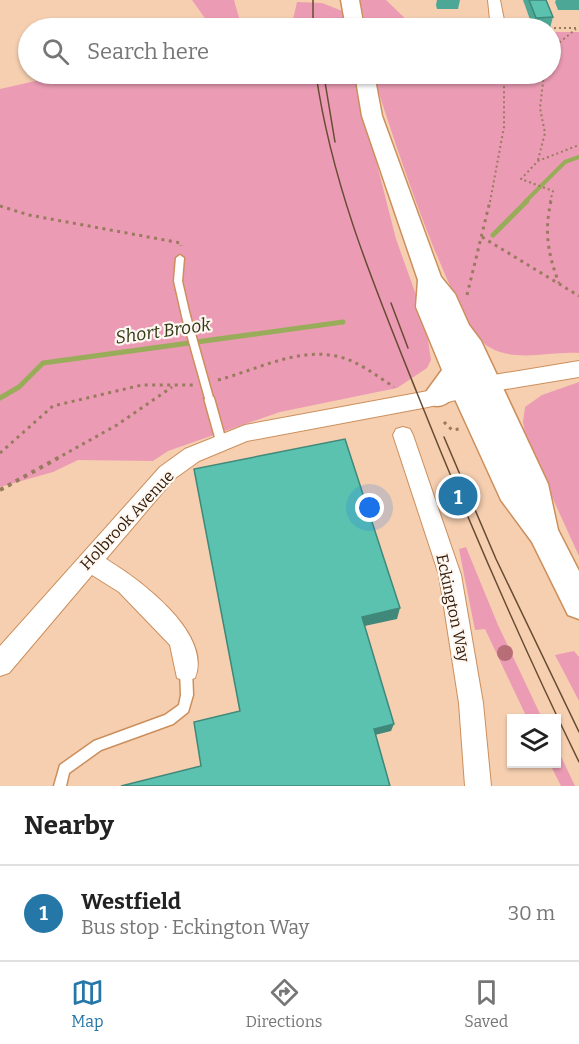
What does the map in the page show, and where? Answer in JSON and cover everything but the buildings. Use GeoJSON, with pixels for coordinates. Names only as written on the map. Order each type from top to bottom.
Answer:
{"type":"FeatureCollection","features":[{"type":"Feature","properties":{"kind":"main road"},"geometry":{"type":"LineString","coordinates":[[347,2],[352,18]]}},
{"type":"Feature","properties":{"kind":"main road"},"geometry":{"type":"LineString","coordinates":[[366,84],[372,116],[430,280],[446,300],[458,330],[469,382]]}},
{"type":"Feature","properties":{"kind":"main road"},"geometry":{"type":"LineString","coordinates":[[430,280],[428,307],[469,382],[533,484],[543,532]]}},
{"type":"Feature","properties":{"kind":"main road"},"geometry":{"type":"LineString","coordinates":[[458,330],[468,341],[472,431]]}},
{"type":"Feature","properties":{"kind":"main road"},"geometry":{"type":"LineString","coordinates":[[469,382],[445,390],[433,406],[455,415],[472,431],[511,491],[543,532],[579,604]]}},
{"type":"Feature","properties":{"kind":"street"},"geometry":{"type":"LineString","coordinates":[[494,0],[497,18]]}},
{"type":"Feature","properties":{"kind":"street"},"geometry":{"type":"LineString","coordinates":[[469,382],[579,369]]}},
{"type":"Feature","properties":{"kind":"street","name":"Holbrook Avenue"},"geometry":{"type":"LineString","coordinates":[[0,664],[167,473],[192,455],[221,441],[245,433],[433,406]]}},
{"type":"Feature","properties":{"kind":"street","name":"Eckington Way"},"geometry":{"type":"LineString","coordinates":[[403,435],[450,575],[471,703],[478,786]]}},
{"type":"Feature","properties":{"kind":"street"},"geometry":{"type":"LineString","coordinates":[[88,561],[127,584],[153,610],[180,640],[186,669]]}},
{"type":"Feature","properties":{"kind":"lane"},"geometry":{"type":"LineString","coordinates":[[180,258],[178,281],[221,441]]}},
{"type":"Feature","properties":{"kind":"lane"},"geometry":{"type":"LineString","coordinates":[[60,786],[64,769],[98,745],[170,720],[184,708],[187,695],[186,669]]}},
{"type":"Feature","properties":{"kind":"path"},"geometry":{"type":"LineString","coordinates":[[561,28],[578,28]]}},
{"type":"Feature","properties":{"kind":"path"},"geometry":{"type":"LineString","coordinates":[[561,41],[578,28]]}},
{"type":"Feature","properties":{"kind":"path"},"geometry":{"type":"LineString","coordinates":[[466,297],[499,164],[504,127],[504,84]]}},
{"type":"Feature","properties":{"kind":"path"},"geometry":{"type":"LineString","coordinates":[[538,161],[545,133],[540,108],[543,84]]}},
{"type":"Feature","properties":{"kind":"path"},"geometry":{"type":"LineString","coordinates":[[559,283],[546,254],[546,218],[553,191],[521,179],[538,161],[579,145]]}},
{"type":"Feature","properties":{"kind":"path"},"geometry":{"type":"LineString","coordinates":[[0,206],[29,215],[181,243],[180,258]]}},
{"type":"Feature","properties":{"kind":"path"},"geometry":{"type":"LineString","coordinates":[[482,237],[579,296]]}},
{"type":"Feature","properties":{"kind":"path"},"geometry":{"type":"LineString","coordinates":[[0,490],[117,425],[173,386]]}},
{"type":"Feature","properties":{"kind":"path"},"geometry":{"type":"LineString","coordinates":[[433,406],[452,430],[472,431]]}},
{"type":"Feature","properties":{"kind":"shaded area"},"geometry":{"type":"Polygon","coordinates":[[[192,0],[234,0],[239,18],[205,18],[192,0]]]}},
{"type":"Feature","properties":{"kind":"shaded area"},"geometry":{"type":"Polygon","coordinates":[[[360,0],[386,0],[405,18],[364,18],[360,0]]]}},
{"type":"Feature","properties":{"kind":"shaded area"},"geometry":{"type":"Polygon","coordinates":[[[297,2],[322,3],[345,12],[345,18],[293,18],[297,2]]]}},
{"type":"Feature","properties":{"kind":"shaded area"},"geometry":{"type":"Polygon","coordinates":[[[561,32],[579,32],[579,353],[521,355],[499,352],[489,347],[475,332],[458,303],[441,264],[376,84],[561,84],[561,32]]]}},
{"type":"Feature","properties":{"kind":"shaded area"},"geometry":{"type":"Polygon","coordinates":[[[22,84],[357,84],[396,239],[425,320],[431,360],[427,368],[397,388],[280,412],[168,451],[153,461],[78,460],[53,472],[0,487],[0,89],[22,84]]]}},
{"type":"Feature","properties":{"kind":"shaded area"},"geometry":{"type":"Polygon","coordinates":[[[579,382],[579,556],[526,440],[523,422],[525,407],[542,395],[579,382]]]}},
{"type":"Feature","properties":{"kind":"shaded area"},"geometry":{"type":"Polygon","coordinates":[[[466,547],[498,625],[540,714],[525,714],[485,629],[475,630],[459,549],[466,547]]]}},
{"type":"Feature","properties":{"kind":"shaded area"},"geometry":{"type":"Polygon","coordinates":[[[574,651],[579,657],[579,701],[555,655],[574,651]]]}},
{"type":"Feature","properties":{"kind":"shaded area"},"geometry":{"type":"Polygon","coordinates":[[[561,756],[575,786],[561,786],[552,768],[561,768],[561,756]]]}},
{"type":"Feature","properties":{"kind":"waterway","name":"Short Brook"},"geometry":{"type":"LineString","coordinates":[[525,202],[565,162],[579,157]]}},
{"type":"Feature","properties":{"kind":"waterway","name":"Short Brook"},"geometry":{"type":"LineString","coordinates":[[493,235],[527,201]]}},
{"type":"Feature","properties":{"kind":"waterway","name":"Short Brook"},"geometry":{"type":"LineString","coordinates":[[0,398],[19,387],[43,363],[343,322]]}},
{"type":"Feature","properties":{"kind":"tram line"},"geometry":{"type":"LineString","coordinates":[[313,0],[313,18]]}},
{"type":"Feature","properties":{"kind":"tram line"},"geometry":{"type":"LineString","coordinates":[[318,84],[323,116],[344,196],[386,315],[495,579],[579,762]]}},
{"type":"Feature","properties":{"kind":"tram line"},"geometry":{"type":"LineString","coordinates":[[325,84],[335,142]]}},
{"type":"Feature","properties":{"kind":"tram line"},"geometry":{"type":"LineString","coordinates":[[391,303],[408,348]]}},
{"type":"Feature","properties":{"kind":"tram line"},"geometry":{"type":"LineString","coordinates":[[444,437],[496,559],[579,732]]}},
{"type":"Feature","properties":{"kind":"place","name":"Westfield"},"geometry":{"type":"Point","coordinates":[458,496]}}]}
